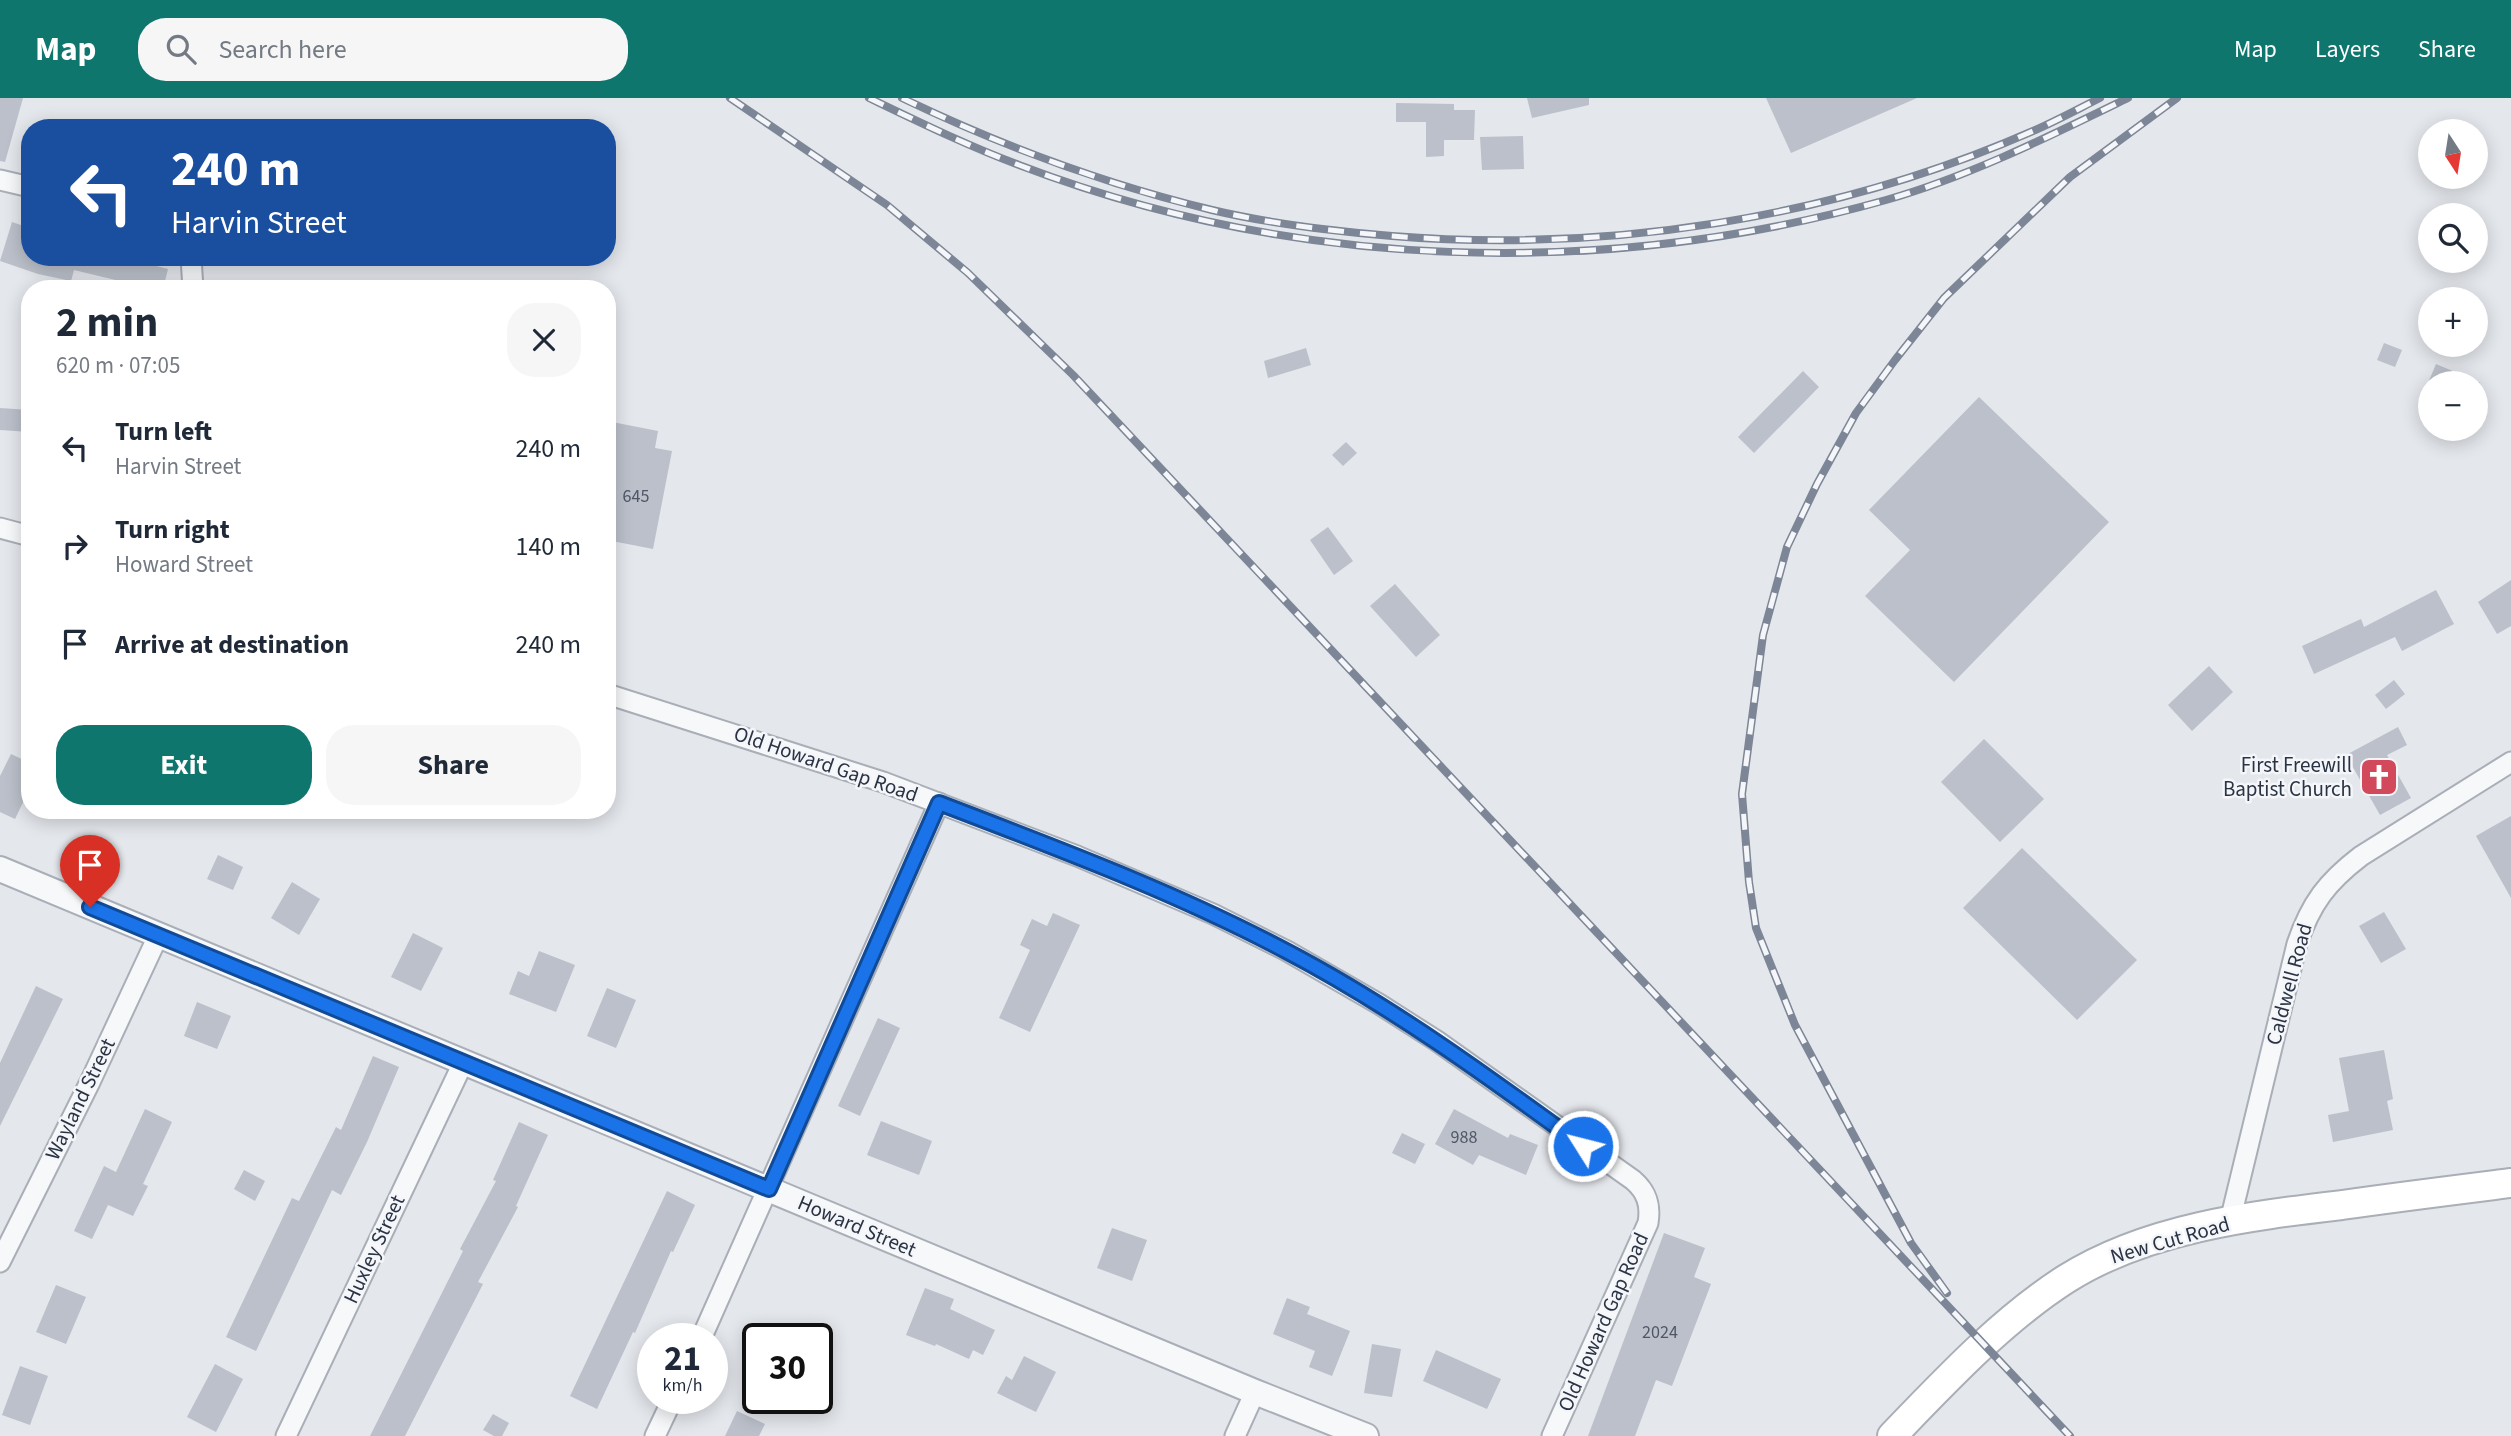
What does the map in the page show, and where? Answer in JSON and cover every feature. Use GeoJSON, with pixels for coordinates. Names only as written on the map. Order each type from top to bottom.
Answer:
{"type":"FeatureCollection","features":[{"type":"Feature","properties":{"kind":"main road","name":"New Cut Road"},"geometry":{"type":"LineString","coordinates":[[1892,1436],[2001,1329],[2067,1278],[2102,1259],[2139,1244],[2230,1221],[2511,1183]]}},
{"type":"Feature","properties":{"kind":"street"},"geometry":{"type":"LineString","coordinates":[[0,180],[21,185]]}},
{"type":"Feature","properties":{"kind":"street"},"geometry":{"type":"LineString","coordinates":[[0,527],[21,533]]}},
{"type":"Feature","properties":{"kind":"street","name":"Old Howard Gap Road"},"geometry":{"type":"LineString","coordinates":[[616,697],[692,719],[939,803],[1077,856],[1213,914],[1287,951],[1379,1004],[1437,1041],[1640,1186],[1649,1204],[1648,1223],[1552,1436]]}},
{"type":"Feature","properties":{"kind":"street","name":"Caldwell Road"},"geometry":{"type":"LineString","coordinates":[[2230,1221],[2297,944],[2306,918],[2320,894],[2339,873],[2361,856],[2511,762]]}},
{"type":"Feature","properties":{"kind":"street"},"geometry":{"type":"LineString","coordinates":[[708,1323],[939,803]]}},
{"type":"Feature","properties":{"kind":"street","name":"Howard Street"},"geometry":{"type":"LineString","coordinates":[[0,869],[1366,1436]]}},
{"type":"Feature","properties":{"kind":"street","name":"Wayland Street"},"geometry":{"type":"LineString","coordinates":[[0,1262],[90,1082],[158,936]]}},
{"type":"Feature","properties":{"kind":"street","name":"Huxley Street"},"geometry":{"type":"LineString","coordinates":[[286,1436],[463,1063]]}},
{"type":"Feature","properties":{"kind":"street"},"geometry":{"type":"LineString","coordinates":[[1235,1436],[1255,1392]]}},
{"type":"Feature","properties":{"kind":"street"},"geometry":{"type":"LineString","coordinates":[[655,1436],[665,1414]]}},
{"type":"Feature","properties":{"kind":"building"},"geometry":{"type":"Polygon","coordinates":[[[0,98],[23,98],[5,162],[0,161],[0,98]]]}},
{"type":"Feature","properties":{"kind":"building"},"geometry":{"type":"Polygon","coordinates":[[[1527,98],[1589,98],[1589,105],[1532,118],[1527,98]]]}},
{"type":"Feature","properties":{"kind":"building"},"geometry":{"type":"Polygon","coordinates":[[[1766,98],[1917,98],[1791,153],[1766,98]]]}},
{"type":"Feature","properties":{"kind":"building"},"geometry":{"type":"Polygon","coordinates":[[[1396,103],[1454,104],[1454,110],[1475,110],[1474,140],[1444,140],[1444,156],[1426,157],[1426,122],[1396,122],[1396,103]]]}},
{"type":"Feature","properties":{"kind":"building"},"geometry":{"type":"Polygon","coordinates":[[[1523,136],[1524,169],[1482,170],[1480,137],[1523,136]]]}},
{"type":"Feature","properties":{"kind":"building"},"geometry":{"type":"Polygon","coordinates":[[[12,222],[21,225],[21,266],[156,266],[168,269],[165,280],[115,280],[74,270],[71,280],[66,280],[0,261],[12,222]]]}},
{"type":"Feature","properties":{"kind":"building"},"geometry":{"type":"Polygon","coordinates":[[[2384,343],[2402,350],[2395,367],[2377,360],[2384,343]]]}},
{"type":"Feature","properties":{"kind":"building"},"geometry":{"type":"Polygon","coordinates":[[[1306,348],[1311,365],[1268,378],[1264,361],[1306,348]]]}},
{"type":"Feature","properties":{"kind":"building"},"geometry":{"type":"Polygon","coordinates":[[[2436,364],[2453,371],[2433,371],[2436,364]]]}},
{"type":"Feature","properties":{"kind":"building"},"geometry":{"type":"Polygon","coordinates":[[[1803,371],[1819,387],[1754,453],[1738,437],[1803,371]]]}},
{"type":"Feature","properties":{"kind":"building"},"geometry":{"type":"Polygon","coordinates":[[[1979,397],[2109,522],[1954,682],[1865,596],[1910,550],[1869,510],[1979,397]]]}},
{"type":"Feature","properties":{"kind":"building"},"geometry":{"type":"Polygon","coordinates":[[[0,408],[21,409],[21,431],[0,430],[0,408]]]}},
{"type":"Feature","properties":{"kind":"building"},"geometry":{"type":"Polygon","coordinates":[[[616,423],[658,431],[655,448],[672,451],[653,549],[616,542],[616,423]]]}},
{"type":"Feature","properties":{"kind":"building"},"geometry":{"type":"Polygon","coordinates":[[[1346,442],[1357,453],[1343,466],[1332,455],[1346,442]]]}},
{"type":"Feature","properties":{"kind":"building"},"geometry":{"type":"Polygon","coordinates":[[[1328,527],[1353,561],[1334,575],[1310,540],[1328,527]]]}},
{"type":"Feature","properties":{"kind":"building"},"geometry":{"type":"Polygon","coordinates":[[[2511,580],[2511,626],[2497,634],[2478,602],[2511,580]]]}},
{"type":"Feature","properties":{"kind":"building"},"geometry":{"type":"Polygon","coordinates":[[[1395,584],[1440,635],[1416,657],[1370,606],[1395,584]]]}},
{"type":"Feature","properties":{"kind":"building"},"geometry":{"type":"Polygon","coordinates":[[[2436,590],[2454,624],[2402,651],[2395,637],[2314,674],[2302,646],[2361,619],[2364,627],[2436,590]]]}},
{"type":"Feature","properties":{"kind":"building"},"geometry":{"type":"Polygon","coordinates":[[[2209,666],[2233,692],[2192,731],[2168,705],[2209,666]]]}},
{"type":"Feature","properties":{"kind":"building"},"geometry":{"type":"Polygon","coordinates":[[[2394,680],[2405,694],[2386,709],[2375,695],[2394,680]]]}},
{"type":"Feature","properties":{"kind":"building","name":"First Freewill Baptist Church"},"geometry":{"type":"Polygon","coordinates":[[[2398,727],[2407,745],[2387,755],[2411,798],[2380,815],[2346,755],[2398,727]]]}},
{"type":"Feature","properties":{"kind":"building"},"geometry":{"type":"Polygon","coordinates":[[[1984,739],[2044,799],[2000,842],[1941,782],[1984,739]]]}},
{"type":"Feature","properties":{"kind":"building"},"geometry":{"type":"Polygon","coordinates":[[[11,754],[21,759],[21,807],[15,819],[0,812],[0,776],[11,754]]]}},
{"type":"Feature","properties":{"kind":"building"},"geometry":{"type":"Polygon","coordinates":[[[2511,816],[2511,898],[2476,836],[2511,816]]]}},
{"type":"Feature","properties":{"kind":"building"},"geometry":{"type":"Polygon","coordinates":[[[2022,848],[2137,960],[2077,1020],[1963,908],[2022,848]]]}},
{"type":"Feature","properties":{"kind":"building"},"geometry":{"type":"Polygon","coordinates":[[[218,855],[243,867],[233,890],[207,879],[218,855]]]}},
{"type":"Feature","properties":{"kind":"building"},"geometry":{"type":"Polygon","coordinates":[[[292,882],[320,899],[299,935],[271,918],[292,882]]]}},
{"type":"Feature","properties":{"kind":"building"},"geometry":{"type":"Polygon","coordinates":[[[2384,912],[2406,949],[2381,963],[2359,926],[2384,912]]]}},
{"type":"Feature","properties":{"kind":"building"},"geometry":{"type":"Polygon","coordinates":[[[1053,913],[1080,925],[1030,1032],[999,1018],[1030,950],[1020,945],[1032,919],[1047,926],[1053,913]]]}},
{"type":"Feature","properties":{"kind":"building"},"geometry":{"type":"Polygon","coordinates":[[[413,933],[443,948],[421,991],[391,977],[413,933]]]}},
{"type":"Feature","properties":{"kind":"building"},"geometry":{"type":"Polygon","coordinates":[[[539,951],[575,965],[556,1012],[509,994],[518,971],[529,976],[539,951]]]}},
{"type":"Feature","properties":{"kind":"building"},"geometry":{"type":"Polygon","coordinates":[[[36,986],[63,999],[0,1126],[0,1063],[36,986]]]}},
{"type":"Feature","properties":{"kind":"building"},"geometry":{"type":"Polygon","coordinates":[[[607,988],[636,1000],[616,1048],[587,1036],[607,988]]]}},
{"type":"Feature","properties":{"kind":"building"},"geometry":{"type":"Polygon","coordinates":[[[197,1002],[231,1016],[217,1049],[184,1036],[197,1002]]]}},
{"type":"Feature","properties":{"kind":"building"},"geometry":{"type":"Polygon","coordinates":[[[878,1018],[900,1028],[860,1116],[838,1106],[878,1018]]]}},
{"type":"Feature","properties":{"kind":"building"},"geometry":{"type":"Polygon","coordinates":[[[2384,1050],[2393,1099],[2387,1101],[2393,1130],[2333,1142],[2328,1115],[2349,1111],[2339,1058],[2384,1050]]]}},
{"type":"Feature","properties":{"kind":"building"},"geometry":{"type":"Polygon","coordinates":[[[373,1056],[399,1067],[341,1195],[332,1190],[256,1351],[226,1337],[292,1198],[299,1201],[336,1127],[341,1130],[373,1056]]]}},
{"type":"Feature","properties":{"kind":"building"},"geometry":{"type":"Polygon","coordinates":[[[145,1109],[172,1122],[143,1184],[148,1186],[133,1216],[108,1205],[92,1239],[74,1231],[104,1166],[116,1172],[145,1109]]]}},
{"type":"Feature","properties":{"kind":"building"},"geometry":{"type":"Polygon","coordinates":[[[1454,1109],[1508,1138],[1510,1134],[1538,1145],[1526,1175],[1479,1155],[1473,1165],[1435,1144],[1454,1109]]]}},
{"type":"Feature","properties":{"kind":"building"},"geometry":{"type":"Polygon","coordinates":[[[881,1121],[932,1141],[919,1175],[867,1155],[881,1121]]]}},
{"type":"Feature","properties":{"kind":"building"},"geometry":{"type":"Polygon","coordinates":[[[519,1122],[548,1135],[516,1206],[518,1207],[478,1282],[483,1284],[405,1436],[370,1436],[463,1251],[460,1249],[496,1181],[493,1180],[519,1122]]]}},
{"type":"Feature","properties":{"kind":"building"},"geometry":{"type":"Polygon","coordinates":[[[1402,1133],[1425,1144],[1415,1164],[1392,1153],[1402,1133]]]}},
{"type":"Feature","properties":{"kind":"building"},"geometry":{"type":"Polygon","coordinates":[[[244,1170],[265,1181],[255,1201],[234,1189],[244,1170]]]}},
{"type":"Feature","properties":{"kind":"building"},"geometry":{"type":"Polygon","coordinates":[[[667,1191],[695,1205],[597,1409],[570,1396],[667,1191]]]}},
{"type":"Feature","properties":{"kind":"building"},"geometry":{"type":"Polygon","coordinates":[[[1112,1228],[1147,1240],[1132,1281],[1097,1268],[1112,1228]]]}},
{"type":"Feature","properties":{"kind":"building"},"geometry":{"type":"Polygon","coordinates":[[[1664,1233],[1705,1248],[1694,1277],[1711,1284],[1672,1386],[1656,1380],[1635,1436],[1588,1436],[1664,1233]]]}},
{"type":"Feature","properties":{"kind":"building"},"geometry":{"type":"Polygon","coordinates":[[[56,1285],[86,1297],[66,1344],[36,1332],[56,1285]]]}},
{"type":"Feature","properties":{"kind":"building"},"geometry":{"type":"Polygon","coordinates":[[[925,1288],[954,1299],[950,1309],[995,1330],[983,1355],[973,1350],[969,1359],[936,1344],[935,1346],[906,1335],[925,1288]]]}},
{"type":"Feature","properties":{"kind":"building"},"geometry":{"type":"Polygon","coordinates":[[[1287,1298],[1310,1307],[1307,1314],[1350,1331],[1332,1376],[1309,1367],[1315,1351],[1273,1334],[1287,1298]]]}},
{"type":"Feature","properties":{"kind":"building"},"geometry":{"type":"Polygon","coordinates":[[[1372,1344],[1401,1349],[1392,1397],[1364,1393],[1372,1344]]]}},
{"type":"Feature","properties":{"kind":"building"},"geometry":{"type":"Polygon","coordinates":[[[1436,1350],[1501,1379],[1487,1409],[1423,1381],[1436,1350]]]}},
{"type":"Feature","properties":{"kind":"building"},"geometry":{"type":"Polygon","coordinates":[[[1024,1356],[1056,1372],[1036,1412],[997,1393],[1006,1376],[1012,1380],[1024,1356]]]}},
{"type":"Feature","properties":{"kind":"building"},"geometry":{"type":"Polygon","coordinates":[[[215,1364],[243,1379],[216,1432],[187,1417],[215,1364]]]}},
{"type":"Feature","properties":{"kind":"building"},"geometry":{"type":"Polygon","coordinates":[[[20,1366],[48,1376],[30,1425],[2,1415],[20,1366]]]}},
{"type":"Feature","properties":{"kind":"building"},"geometry":{"type":"Polygon","coordinates":[[[737,1411],[765,1424],[759,1436],[725,1436],[737,1411]]]}},
{"type":"Feature","properties":{"kind":"building"},"geometry":{"type":"Polygon","coordinates":[[[493,1414],[509,1423],[502,1436],[494,1436],[483,1430],[493,1414]]]}},
{"type":"Feature","properties":{"kind":"railway"},"geometry":{"type":"LineString","coordinates":[[730,98],[887,205],[968,273],[1073,375],[2070,1436]]}},
{"type":"Feature","properties":{"kind":"railway"},"geometry":{"type":"LineString","coordinates":[[869,98],[1000,158],[1124,200],[1231,226],[1340,243],[1450,252],[1560,252],[1670,243],[1779,226],[1886,200],[1948,179],[2009,154],[2128,98]]}},
{"type":"Feature","properties":{"kind":"railway"},"geometry":{"type":"LineString","coordinates":[[902,98],[977,132],[1054,162],[1132,188],[1212,210],[1324,229],[1474,240],[1555,239],[1637,233],[1718,223],[1799,207],[1879,187],[1957,161],[2033,131],[2100,98]]}},
{"type":"Feature","properties":{"kind":"railway"},"geometry":{"type":"LineString","coordinates":[[1947,1293],[1911,1243],[1795,1025],[1756,928],[1749,882],[1742,794],[1763,635],[1787,547],[1817,484],[1856,413],[1895,360],[1944,298],[2070,177],[2177,98]]}},
{"type":"Feature","properties":{"kind":"place","name":"First Freewill Baptist Church"},"geometry":{"type":"Point","coordinates":[2379,777]}},
{"type":"Feature","properties":{"kind":"route"},"geometry":{"type":"LineString","coordinates":[[90,907],[769,1189],[939,803],[1077,856],[1213,914],[1287,951],[1437,1041],[1583,1146]]}}]}
